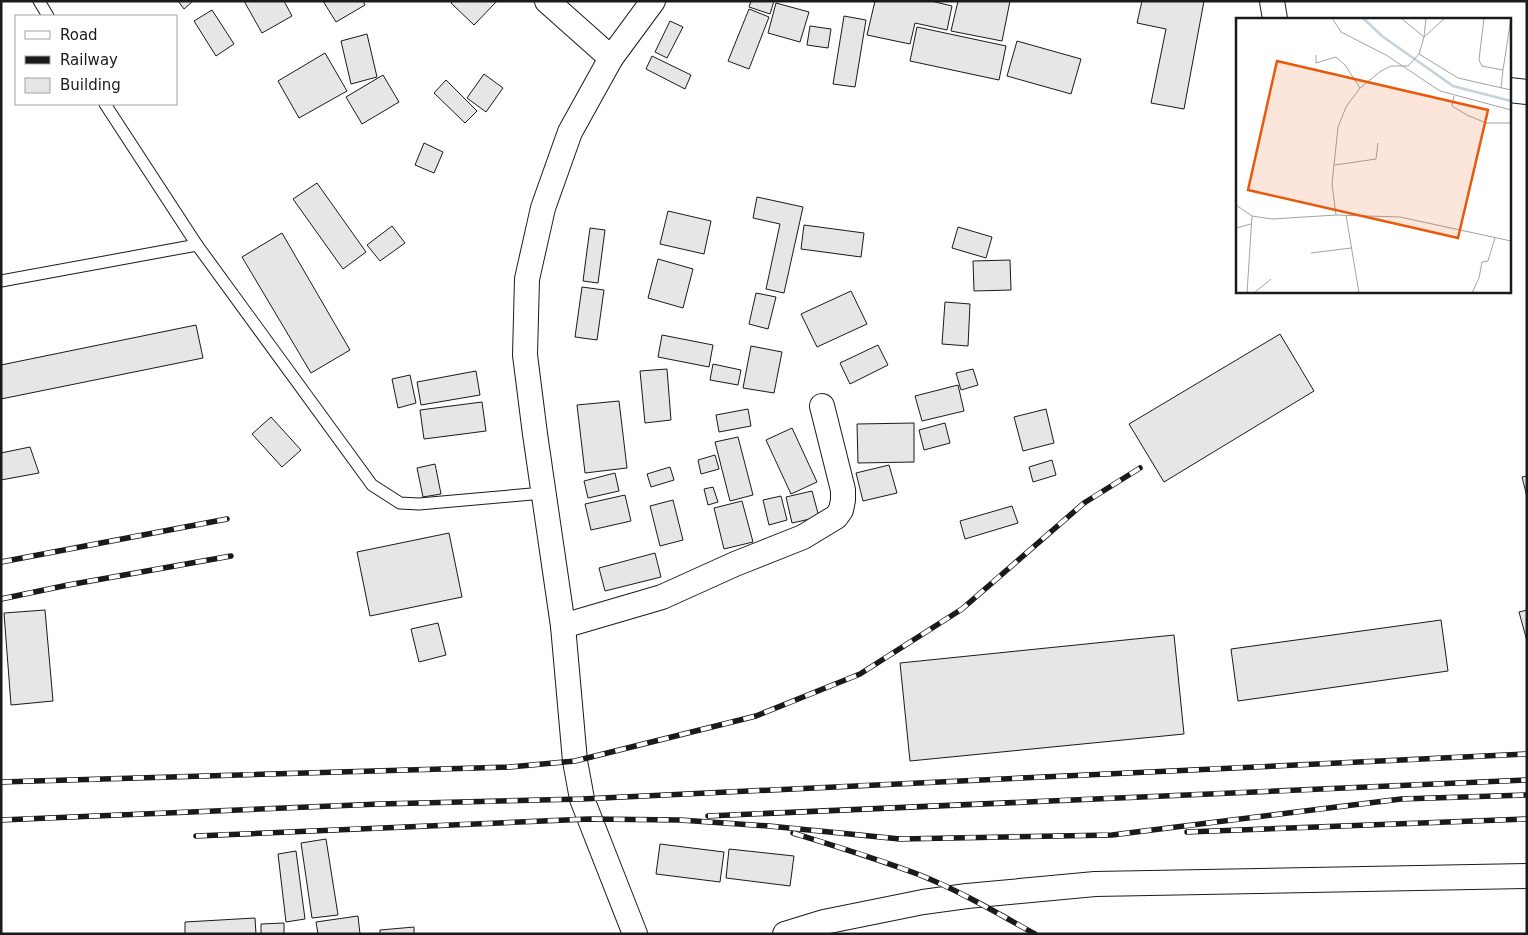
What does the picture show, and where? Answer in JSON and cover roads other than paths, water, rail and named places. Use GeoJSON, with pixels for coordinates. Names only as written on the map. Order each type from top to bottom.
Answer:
{"type":"FeatureCollection","features":[{"type":"Feature","properties":{"kind":"street"},"geometry":{"type":"LineString","coordinates":[[547,1],[611,58]]}},
{"type":"Feature","properties":{"kind":"street"},"geometry":{"type":"LineString","coordinates":[[635,934],[582,799],[575,761],[563,626],[525,355],[527,279],[543,208],[570,132],[611,58],[653,1]]}},
{"type":"Feature","properties":{"kind":"street"},"geometry":{"type":"LineString","coordinates":[[1272,1],[1275,18]]}},
{"type":"Feature","properties":{"kind":"street"},"geometry":{"type":"LineString","coordinates":[[1510,90],[1527,92]]}},
{"type":"Feature","properties":{"kind":"street"},"geometry":{"type":"LineString","coordinates":[[563,626],[662,597],[734,564],[803,537],[836,517],[841,510],[843,490],[822,406]]}},
{"type":"Feature","properties":{"kind":"street"},"geometry":{"type":"LineString","coordinates":[[785,934],[824,922],[923,902],[1095,884],[1527,876]]}},
{"type":"Feature","properties":{"kind":"lane"},"geometry":{"type":"LineString","coordinates":[[39,1],[47,15]]}},
{"type":"Feature","properties":{"kind":"lane"},"geometry":{"type":"LineString","coordinates":[[106,105],[197,245],[372,485],[400,503],[419,504],[543,493]]}},
{"type":"Feature","properties":{"kind":"lane"},"geometry":{"type":"LineString","coordinates":[[1,281],[197,245]]}},
{"type":"Feature","properties":{"kind":"railway"},"geometry":{"type":"LineString","coordinates":[[1,782],[510,767],[575,761],[756,716],[860,674],[962,609],[1084,503],[1140,468]]}},
{"type":"Feature","properties":{"kind":"railway"},"geometry":{"type":"LineString","coordinates":[[1,562],[227,519]]}},
{"type":"Feature","properties":{"kind":"railway"},"geometry":{"type":"LineString","coordinates":[[1,599],[231,556]]}},
{"type":"Feature","properties":{"kind":"railway"},"geometry":{"type":"LineString","coordinates":[[1,820],[380,804],[582,799],[1527,754]]}},
{"type":"Feature","properties":{"kind":"railway"},"geometry":{"type":"LineString","coordinates":[[708,816],[1527,780]]}},
{"type":"Feature","properties":{"kind":"railway"},"geometry":{"type":"LineString","coordinates":[[196,836],[589,819],[680,820],[769,826],[900,839],[1112,835],[1401,799],[1527,795]]}},
{"type":"Feature","properties":{"kind":"railway"},"geometry":{"type":"LineString","coordinates":[[1187,832],[1527,819]]}},
{"type":"Feature","properties":{"kind":"railway"},"geometry":{"type":"LineString","coordinates":[[793,833],[872,858],[935,881],[1035,934]]}}]}
